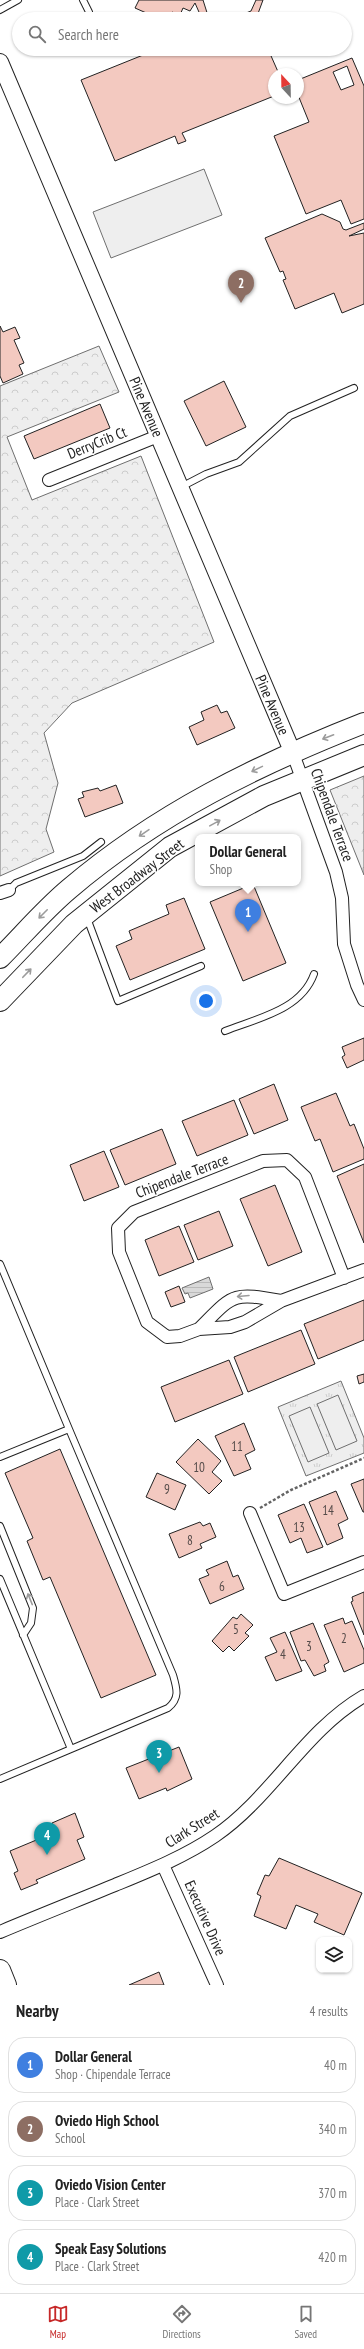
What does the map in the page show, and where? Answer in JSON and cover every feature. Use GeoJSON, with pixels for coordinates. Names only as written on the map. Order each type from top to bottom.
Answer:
{"type":"FeatureCollection","features":[{"type":"Feature","properties":{"kind":"main road","name":"West Broadway Street"},"geometry":{"type":"LineString","coordinates":[[0,958],[68,890],[109,857],[195,800],[292,751],[364,723]]}},
{"type":"Feature","properties":{"kind":"main road","name":"West Broadway Street"},"geometry":{"type":"LineString","coordinates":[[0,1001],[74,924],[170,847],[264,796],[364,756]]}},
{"type":"Feature","properties":{"kind":"main road"},"geometry":{"type":"LineString","coordinates":[[0,1970],[6,1985]]}},
{"type":"Feature","properties":{"kind":"street","name":"Pine Avenue"},"geometry":{"type":"LineString","coordinates":[[0,62],[292,751]]}},
{"type":"Feature","properties":{"kind":"street","name":"DerryCrib Ct"},"geometry":{"type":"LineString","coordinates":[[49,480],[158,436]]}},
{"type":"Feature","properties":{"kind":"street","name":"Chipendale Terrace"},"geometry":{"type":"LineString","coordinates":[[292,751],[336,872],[342,898],[344,944],[357,984],[364,1000]]}},
{"type":"Feature","properties":{"kind":"street","name":"Chipendale Terrace"},"geometry":{"type":"LineString","coordinates":[[351,962],[364,977]]}},
{"type":"Feature","properties":{"kind":"street","name":"Chipendale Terrace"},"geometry":{"type":"LineString","coordinates":[[344,1278],[305,1177],[287,1160],[264,1161],[134,1212],[118,1228],[119,1252],[147,1322],[167,1337],[180,1336],[199,1329],[230,1327],[245,1322],[281,1301],[344,1278],[364,1270]]}},
{"type":"Feature","properties":{"kind":"street","name":"Chipendale Terrace"},"geometry":{"type":"LineString","coordinates":[[199,1329],[226,1302],[237,1296],[252,1295],[281,1301]]}},
{"type":"Feature","properties":{"kind":"street"},"geometry":{"type":"LineString","coordinates":[[250,1513],[284,1594],[364,1562]]}},
{"type":"Feature","properties":{"kind":"street","name":"Clark Street"},"geometry":{"type":"LineString","coordinates":[[0,1932],[163,1865],[215,1836],[247,1810],[312,1737],[345,1707],[364,1696]]}},
{"type":"Feature","properties":{"kind":"street","name":"Executive Drive"},"geometry":{"type":"LineString","coordinates":[[163,1865],[217,1985]]}},
{"type":"Feature","properties":{"kind":"lane"},"geometry":{"type":"LineString","coordinates":[[0,10],[18,0]]}},
{"type":"Feature","properties":{"kind":"lane"},"geometry":{"type":"LineString","coordinates":[[83,0],[88,12]]}},
{"type":"Feature","properties":{"kind":"lane"},"geometry":{"type":"LineString","coordinates":[[180,488],[206,474],[239,462],[290,416],[354,388]]}},
{"type":"Feature","properties":{"kind":"lane"},"geometry":{"type":"LineString","coordinates":[[4,891],[16,883],[83,856],[101,842]]}},
{"type":"Feature","properties":{"kind":"lane"},"geometry":{"type":"LineString","coordinates":[[86,915],[118,1001],[201,966]]}},
{"type":"Feature","properties":{"kind":"lane"},"geometry":{"type":"LineString","coordinates":[[225,1031],[287,1006],[309,987],[314,974]]}},
{"type":"Feature","properties":{"kind":"lane"},"geometry":{"type":"LineString","coordinates":[[0,1264],[173,1675],[178,1692],[174,1703],[168,1708],[0,1779]]}},
{"type":"Feature","properties":{"kind":"lane"},"geometry":{"type":"LineString","coordinates":[[0,1457],[69,1429]]}},
{"type":"Feature","properties":{"kind":"lane"},"geometry":{"type":"LineString","coordinates":[[0,1526],[34,1608],[31,1623],[23,1635]]}},
{"type":"Feature","properties":{"kind":"lane"},"geometry":{"type":"LineString","coordinates":[[0,1579],[71,1749]]}},
{"type":"Feature","properties":{"kind":"path"},"geometry":{"type":"LineString","coordinates":[[250,1513],[291,1490],[364,1458]]}},
{"type":"Feature","properties":{"kind":"green space"},"geometry":{"type":"Polygon","coordinates":[[[204,169],[222,215],[111,258],[93,212],[204,169]]]}},
{"type":"Feature","properties":{"kind":"green space"},"geometry":{"type":"Polygon","coordinates":[[[99,346],[119,392],[7,437],[32,500],[141,456],[214,642],[72,703],[44,733],[58,783],[46,829],[54,852],[0,876],[0,386],[99,346]]]}},
{"type":"Feature","properties":{"kind":"green space"},"geometry":{"type":"Polygon","coordinates":[[[364,776],[364,875],[330,790],[364,776]]]}},
{"type":"Feature","properties":{"kind":"green space"},"geometry":{"type":"Polygon","coordinates":[[[341,1381],[364,1438],[364,1453],[306,1476],[278,1407],[341,1381]]]}},
{"type":"Feature","properties":{"kind":"green space"},"geometry":{"type":"Polygon","coordinates":[[[338,1395],[357,1441],[336,1450],[317,1404],[338,1395]]]}},
{"type":"Feature","properties":{"kind":"green space"},"geometry":{"type":"Polygon","coordinates":[[[310,1407],[329,1453],[308,1462],[289,1416],[310,1407]]]}},
{"type":"Feature","properties":{"kind":"shaded area"},"geometry":{"type":"Polygon","coordinates":[[[209,1277],[213,1289],[190,1298],[188,1293],[185,1294],[182,1288],[209,1277]]]}},
{"type":"Feature","properties":{"kind":"building"},"geometry":{"type":"Polygon","coordinates":[[[139,0],[203,0],[207,12],[199,12],[195,3],[190,11],[183,8],[181,12],[144,12],[135,8],[139,0]]]}},
{"type":"Feature","properties":{"kind":"building"},"geometry":{"type":"Polygon","coordinates":[[[256,0],[263,0],[259,12],[248,12],[251,11],[256,0]]]}},
{"type":"Feature","properties":{"kind":"building"},"geometry":{"type":"Polygon","coordinates":[[[141,56],[271,56],[276,68],[268,68],[268,98],[182,133],[186,141],[178,144],[175,136],[115,161],[81,80],[141,56]]]}},
{"type":"Feature","properties":{"kind":"building"},"geometry":{"type":"Polygon","coordinates":[[[352,58],[364,86],[364,219],[351,224],[341,200],[306,214],[274,136],[309,122],[302,104],[304,104],[304,78],[352,58]],[[347,66],[333,72],[341,90],[354,85],[347,66]]]}},
{"type":"Feature","properties":{"kind":"building"},"geometry":{"type":"Polygon","coordinates":[[[322,214],[340,222],[343,229],[346,230],[364,223],[364,229],[349,236],[364,233],[364,304],[342,313],[334,293],[295,309],[283,280],[286,279],[283,271],[280,272],[265,238],[322,214]]]}},
{"type":"Feature","properties":{"kind":"building"},"geometry":{"type":"Polygon","coordinates":[[[0,326],[3,332],[15,327],[20,338],[14,340],[24,363],[19,365],[23,374],[3,383],[0,376],[0,326]]]}},
{"type":"Feature","properties":{"kind":"building"},"geometry":{"type":"Polygon","coordinates":[[[224,381],[246,427],[206,446],[184,401],[224,381]]]}},
{"type":"Feature","properties":{"kind":"building"},"geometry":{"type":"Polygon","coordinates":[[[100,404],[110,428],[34,459],[24,436],[100,404]]]}},
{"type":"Feature","properties":{"kind":"building"},"geometry":{"type":"Polygon","coordinates":[[[217,705],[221,713],[227,711],[235,728],[197,745],[189,727],[204,720],[201,712],[217,705]]]}},
{"type":"Feature","properties":{"kind":"building"},"geometry":{"type":"Polygon","coordinates":[[[116,785],[123,803],[85,817],[78,799],[84,797],[82,792],[98,788],[100,791],[116,785]]]}},
{"type":"Feature","properties":{"kind":"building"},"geometry":{"type":"Polygon","coordinates":[[[248,886],[254,886],[286,963],[243,981],[210,902],[248,886]]]}},
{"type":"Feature","properties":{"kind":"building"},"geometry":{"type":"Polygon","coordinates":[[[184,898],[205,949],[130,980],[116,946],[132,939],[129,931],[169,914],[166,905],[184,898]]]}},
{"type":"Feature","properties":{"kind":"building"},"geometry":{"type":"Polygon","coordinates":[[[364,1038],[364,1060],[347,1068],[342,1057],[345,1055],[342,1047],[364,1038]]]}},
{"type":"Feature","properties":{"kind":"building"},"geometry":{"type":"Polygon","coordinates":[[[274,1084],[288,1120],[254,1134],[239,1099],[274,1084]]]}},
{"type":"Feature","properties":{"kind":"building"},"geometry":{"type":"Polygon","coordinates":[[[336,1093],[350,1126],[354,1124],[364,1149],[364,1159],[333,1172],[320,1139],[315,1141],[301,1107],[336,1093]]]}},
{"type":"Feature","properties":{"kind":"building"},"geometry":{"type":"Polygon","coordinates":[[[234,1100],[248,1135],[197,1156],[182,1121],[234,1100]]]}},
{"type":"Feature","properties":{"kind":"building"},"geometry":{"type":"Polygon","coordinates":[[[162,1129],[176,1164],[125,1185],[110,1150],[162,1129]]]}},
{"type":"Feature","properties":{"kind":"building"},"geometry":{"type":"Polygon","coordinates":[[[104,1151],[119,1187],[84,1201],[70,1165],[104,1151]]]}},
{"type":"Feature","properties":{"kind":"building"},"geometry":{"type":"Polygon","coordinates":[[[364,1164],[364,1243],[337,1176],[364,1164]]]}},
{"type":"Feature","properties":{"kind":"building"},"geometry":{"type":"Polygon","coordinates":[[[275,1185],[302,1252],[268,1266],[240,1199],[275,1185]]]}},
{"type":"Feature","properties":{"kind":"building"},"geometry":{"type":"Polygon","coordinates":[[[219,1211],[233,1246],[198,1260],[184,1225],[219,1211]]]}},
{"type":"Feature","properties":{"kind":"building"},"geometry":{"type":"Polygon","coordinates":[[[179,1226],[194,1262],[159,1276],[145,1240],[179,1226]]]}},
{"type":"Feature","properties":{"kind":"building"},"geometry":{"type":"Polygon","coordinates":[[[179,1286],[185,1302],[171,1307],[165,1292],[179,1286]]]}},
{"type":"Feature","properties":{"kind":"building"},"geometry":{"type":"Polygon","coordinates":[[[364,1300],[364,1340],[318,1359],[304,1324],[364,1300]]]}},
{"type":"Feature","properties":{"kind":"building"},"geometry":{"type":"Polygon","coordinates":[[[301,1330],[315,1364],[248,1392],[234,1357],[301,1330]]]}},
{"type":"Feature","properties":{"kind":"building"},"geometry":{"type":"Polygon","coordinates":[[[229,1360],[243,1394],[175,1422],[161,1387],[229,1360]]]}},
{"type":"Feature","properties":{"kind":"building"},"geometry":{"type":"Polygon","coordinates":[[[364,1374],[364,1382],[359,1384],[357,1376],[364,1374]]]}},
{"type":"Feature","properties":{"kind":"building"},"geometry":{"type":"Polygon","coordinates":[[[244,1423],[255,1450],[245,1455],[251,1469],[234,1476],[215,1436],[244,1423]]]}},
{"type":"Feature","properties":{"kind":"building"},"geometry":{"type":"Polygon","coordinates":[[[198,1439],[221,1461],[212,1472],[222,1481],[209,1494],[176,1462],[198,1439]]]}},
{"type":"Feature","properties":{"kind":"building"},"geometry":{"type":"Polygon","coordinates":[[[60,1449],[156,1675],[101,1698],[50,1577],[43,1580],[27,1541],[33,1538],[5,1473],[60,1449]]]}},
{"type":"Feature","properties":{"kind":"building"},"geometry":{"type":"Polygon","coordinates":[[[157,1473],[186,1485],[175,1510],[146,1497],[157,1473]]]}},
{"type":"Feature","properties":{"kind":"building"},"geometry":{"type":"Polygon","coordinates":[[[364,1479],[364,1512],[363,1512],[351,1484],[364,1479]]]}},
{"type":"Feature","properties":{"kind":"building"},"geometry":{"type":"Polygon","coordinates":[[[336,1491],[348,1519],[338,1524],[343,1538],[327,1545],[309,1502],[336,1491]]]}},
{"type":"Feature","properties":{"kind":"building"},"geometry":{"type":"Polygon","coordinates":[[[304,1504],[323,1547],[307,1553],[301,1538],[290,1543],[278,1515],[304,1504]]]}},
{"type":"Feature","properties":{"kind":"building"},"geometry":{"type":"Polygon","coordinates":[[[200,1522],[203,1526],[210,1523],[216,1537],[200,1544],[202,1548],[179,1558],[169,1534],[200,1522]]]}},
{"type":"Feature","properties":{"kind":"building"},"geometry":{"type":"Polygon","coordinates":[[[227,1561],[233,1577],[238,1575],[244,1589],[210,1604],[199,1579],[209,1575],[206,1570],[227,1561]]]}},
{"type":"Feature","properties":{"kind":"building"},"geometry":{"type":"Polygon","coordinates":[[[364,1592],[364,1635],[351,1602],[353,1601],[352,1597],[364,1592]]]}},
{"type":"Feature","properties":{"kind":"building"},"geometry":{"type":"Polygon","coordinates":[[[241,1614],[253,1625],[245,1633],[249,1636],[234,1651],[229,1646],[223,1652],[212,1641],[233,1617],[237,1619],[241,1614]]]}},
{"type":"Feature","properties":{"kind":"building"},"geometry":{"type":"Polygon","coordinates":[[[343,1618],[345,1624],[352,1621],[364,1650],[364,1663],[344,1672],[324,1625],[343,1618]]]}},
{"type":"Feature","properties":{"kind":"building"},"geometry":{"type":"Polygon","coordinates":[[[313,1623],[329,1662],[324,1665],[326,1671],[314,1676],[305,1660],[301,1661],[290,1632],[313,1623]]]}},
{"type":"Feature","properties":{"kind":"building"},"geometry":{"type":"Polygon","coordinates":[[[285,1632],[302,1671],[276,1681],[265,1657],[277,1652],[270,1638],[285,1632]]]}},
{"type":"Feature","properties":{"kind":"building"},"geometry":{"type":"Polygon","coordinates":[[[179,1747],[192,1779],[167,1791],[166,1788],[139,1799],[126,1768],[179,1747]]]}},
{"type":"Feature","properties":{"kind":"building"},"geometry":{"type":"Polygon","coordinates":[[[75,1813],[84,1837],[77,1840],[85,1859],[36,1880],[38,1883],[21,1890],[14,1873],[18,1871],[10,1851],[46,1836],[44,1832],[54,1828],[52,1823],[75,1813]]]}},
{"type":"Feature","properties":{"kind":"building"},"geometry":{"type":"Polygon","coordinates":[[[279,1858],[362,1893],[344,1935],[314,1922],[318,1914],[296,1905],[286,1929],[254,1916],[261,1896],[257,1894],[265,1875],[269,1876],[279,1858]]]}},
{"type":"Feature","properties":{"kind":"building"},"geometry":{"type":"Polygon","coordinates":[[[159,1972],[164,1985],[129,1985],[159,1972]]]}},
{"type":"Feature","properties":{"kind":"place","name":"Oviedo High School"},"geometry":{"type":"Point","coordinates":[241,303]}},
{"type":"Feature","properties":{"kind":"place","name":"Dollar General"},"geometry":{"type":"Point","coordinates":[248,932]}},
{"type":"Feature","properties":{"kind":"place","name":"Oviedo Vision Center"},"geometry":{"type":"Point","coordinates":[159,1773]}},
{"type":"Feature","properties":{"kind":"place","name":"Speak Easy Solutions"},"geometry":{"type":"Point","coordinates":[47,1855]}}]}
